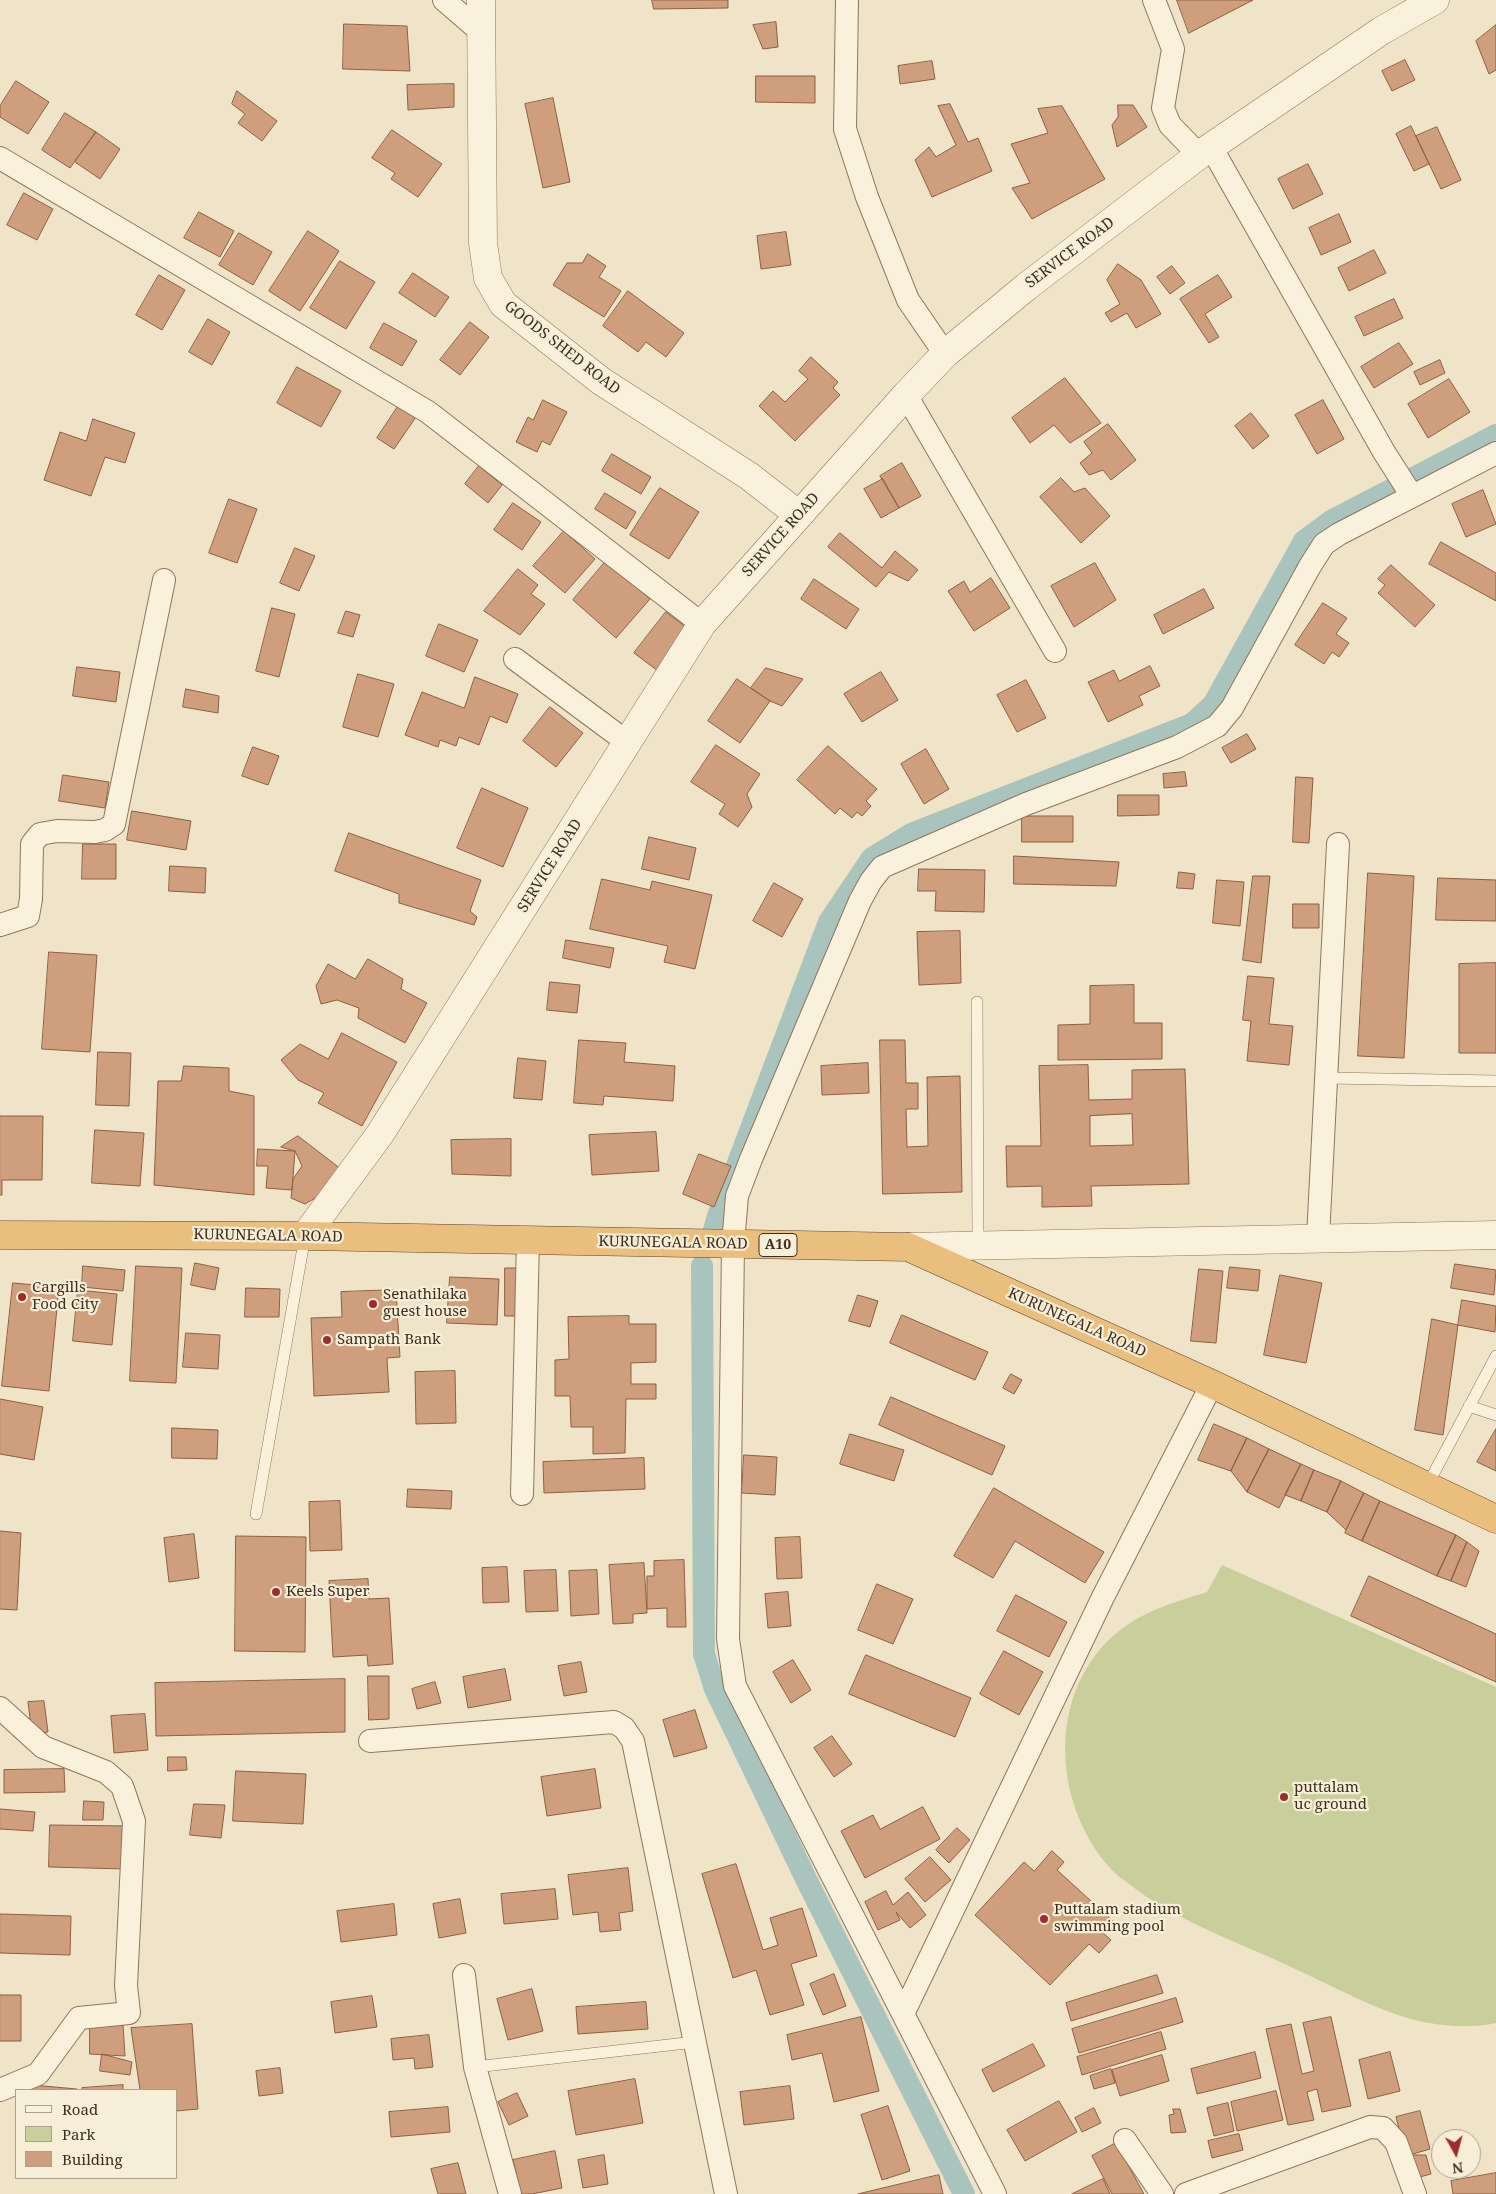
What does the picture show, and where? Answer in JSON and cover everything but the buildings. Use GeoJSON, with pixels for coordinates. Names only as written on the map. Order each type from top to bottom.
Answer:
{"type":"FeatureCollection","features":[{"type":"Feature","properties":{"kind":"highway","name":"KURUNEGALA ROAD"},"geometry":{"type":"LineString","coordinates":[[0,1235],[305,1236],[908,1247],[1212,1384],[1496,1519]]}},
{"type":"Feature","properties":{"kind":"street"},"geometry":{"type":"LineString","coordinates":[[444,0],[481,32]]}},
{"type":"Feature","properties":{"kind":"street","name":"GOODS SHED ROAD"},"geometry":{"type":"LineString","coordinates":[[481,0],[483,243],[488,278],[503,304],[601,381],[749,476],[799,514]]}},
{"type":"Feature","properties":{"kind":"street"},"geometry":{"type":"LineString","coordinates":[[847,0],[845,129],[868,197],[908,300],[945,354]]}},
{"type":"Feature","properties":{"kind":"street"},"geometry":{"type":"LineString","coordinates":[[1154,0],[1173,49],[1163,108],[1170,124],[1205,151],[1384,452],[1411,494]]}},
{"type":"Feature","properties":{"kind":"street","name":"SERVICE ROAD"},"geometry":{"type":"LineString","coordinates":[[305,1236],[380,1134],[702,624],[906,395],[945,354],[1026,287],[1205,151],[1381,31],[1435,0]]}},
{"type":"Feature","properties":{"kind":"street"},"geometry":{"type":"LineString","coordinates":[[0,158],[428,412],[702,624]]}},
{"type":"Feature","properties":{"kind":"street"},"geometry":{"type":"LineString","coordinates":[[906,395],[1055,652]]}},
{"type":"Feature","properties":{"kind":"street"},"geometry":{"type":"LineString","coordinates":[[995,2194],[735,1686],[728,1639],[733,1244],[738,1196],[751,1158],[860,901],[882,868],[1026,804],[1177,747],[1217,726],[1232,708],[1324,544],[1411,494],[1496,453]]}},
{"type":"Feature","properties":{"kind":"street"},"geometry":{"type":"LineString","coordinates":[[0,925],[28,916],[31,899],[32,844],[40,834],[56,831],[95,832],[105,830],[114,824],[164,580]]}},
{"type":"Feature","properties":{"kind":"street"},"geometry":{"type":"LineString","coordinates":[[516,659],[628,742]]}},
{"type":"Feature","properties":{"kind":"street"},"geometry":{"type":"LineString","coordinates":[[1318,1238],[1328,1078],[1338,844]]}},
{"type":"Feature","properties":{"kind":"street"},"geometry":{"type":"LineString","coordinates":[[908,1247],[1496,1234]]}},
{"type":"Feature","properties":{"kind":"street"},"geometry":{"type":"LineString","coordinates":[[522,1494],[528,1240]]}},
{"type":"Feature","properties":{"kind":"street"},"geometry":{"type":"LineString","coordinates":[[903,2014],[1102,1597],[1212,1384]]}},
{"type":"Feature","properties":{"kind":"street"},"geometry":{"type":"LineString","coordinates":[[0,1708],[43,1747],[106,1772],[122,1786],[134,1821],[126,1986],[129,2013],[79,2018],[38,2074],[0,2090]]}},
{"type":"Feature","properties":{"kind":"street"},"geometry":{"type":"LineString","coordinates":[[370,1741],[614,1722],[624,1728],[633,1741],[726,2194]]}},
{"type":"Feature","properties":{"kind":"street"},"geometry":{"type":"LineString","coordinates":[[464,1975],[475,2067],[510,2194]]}},
{"type":"Feature","properties":{"kind":"street"},"geometry":{"type":"LineString","coordinates":[[1186,2194],[1370,2127],[1383,2128],[1396,2142],[1415,2194]]}},
{"type":"Feature","properties":{"kind":"street"},"geometry":{"type":"LineString","coordinates":[[1125,2140],[1162,2194]]}},
{"type":"Feature","properties":{"kind":"lane"},"geometry":{"type":"LineString","coordinates":[[977,1002],[978,1245]]}},
{"type":"Feature","properties":{"kind":"lane"},"geometry":{"type":"LineString","coordinates":[[1328,1078],[1496,1081]]}},
{"type":"Feature","properties":{"kind":"lane"},"geometry":{"type":"LineString","coordinates":[[256,1514],[305,1236]]}},
{"type":"Feature","properties":{"kind":"lane"},"geometry":{"type":"LineString","coordinates":[[1427,1486],[1496,1356]]}},
{"type":"Feature","properties":{"kind":"lane"},"geometry":{"type":"LineString","coordinates":[[1469,1406],[1496,1415]]}},
{"type":"Feature","properties":{"kind":"lane"},"geometry":{"type":"LineString","coordinates":[[475,2067],[695,2042]]}},
{"type":"Feature","properties":{"kind":"green space","name":"puttalam uc ground"},"geometry":{"type":"Polygon","coordinates":[[[1222,1565],[1496,1687],[1496,2023],[1465,2026],[1434,2024],[1398,2015],[1367,2003],[1209,1931],[1170,1911],[1116,1874],[1091,1841],[1076,1810],[1067,1777],[1065,1742],[1070,1709],[1082,1677],[1101,1649],[1127,1625],[1156,1609],[1207,1592],[1222,1565]]]}},
{"type":"Feature","properties":{"kind":"waterway"},"geometry":{"type":"LineString","coordinates":[[714,1230],[829,922],[872,858],[911,834],[1192,724],[1213,705],[1304,541],[1331,521],[1496,435]]}},
{"type":"Feature","properties":{"kind":"waterway"},"geometry":{"type":"LineString","coordinates":[[702,1266],[704,1654],[715,1689],[807,1881],[964,2194]]}},
{"type":"Feature","properties":{"kind":"place","name":"Cargills Food City"},"geometry":{"type":"Point","coordinates":[22,1297]}},
{"type":"Feature","properties":{"kind":"place","name":"Senathilaka guest house"},"geometry":{"type":"Point","coordinates":[373,1304]}},
{"type":"Feature","properties":{"kind":"place","name":"Sampath Bank"},"geometry":{"type":"Point","coordinates":[327,1340]}},
{"type":"Feature","properties":{"kind":"place","name":"Keels Super"},"geometry":{"type":"Point","coordinates":[276,1592]}},
{"type":"Feature","properties":{"kind":"place","name":"puttalam uc ground"},"geometry":{"type":"Point","coordinates":[1284,1797]}},
{"type":"Feature","properties":{"kind":"place","name":"Puttalam stadium swimming pool"},"geometry":{"type":"Point","coordinates":[1044,1919]}}]}
